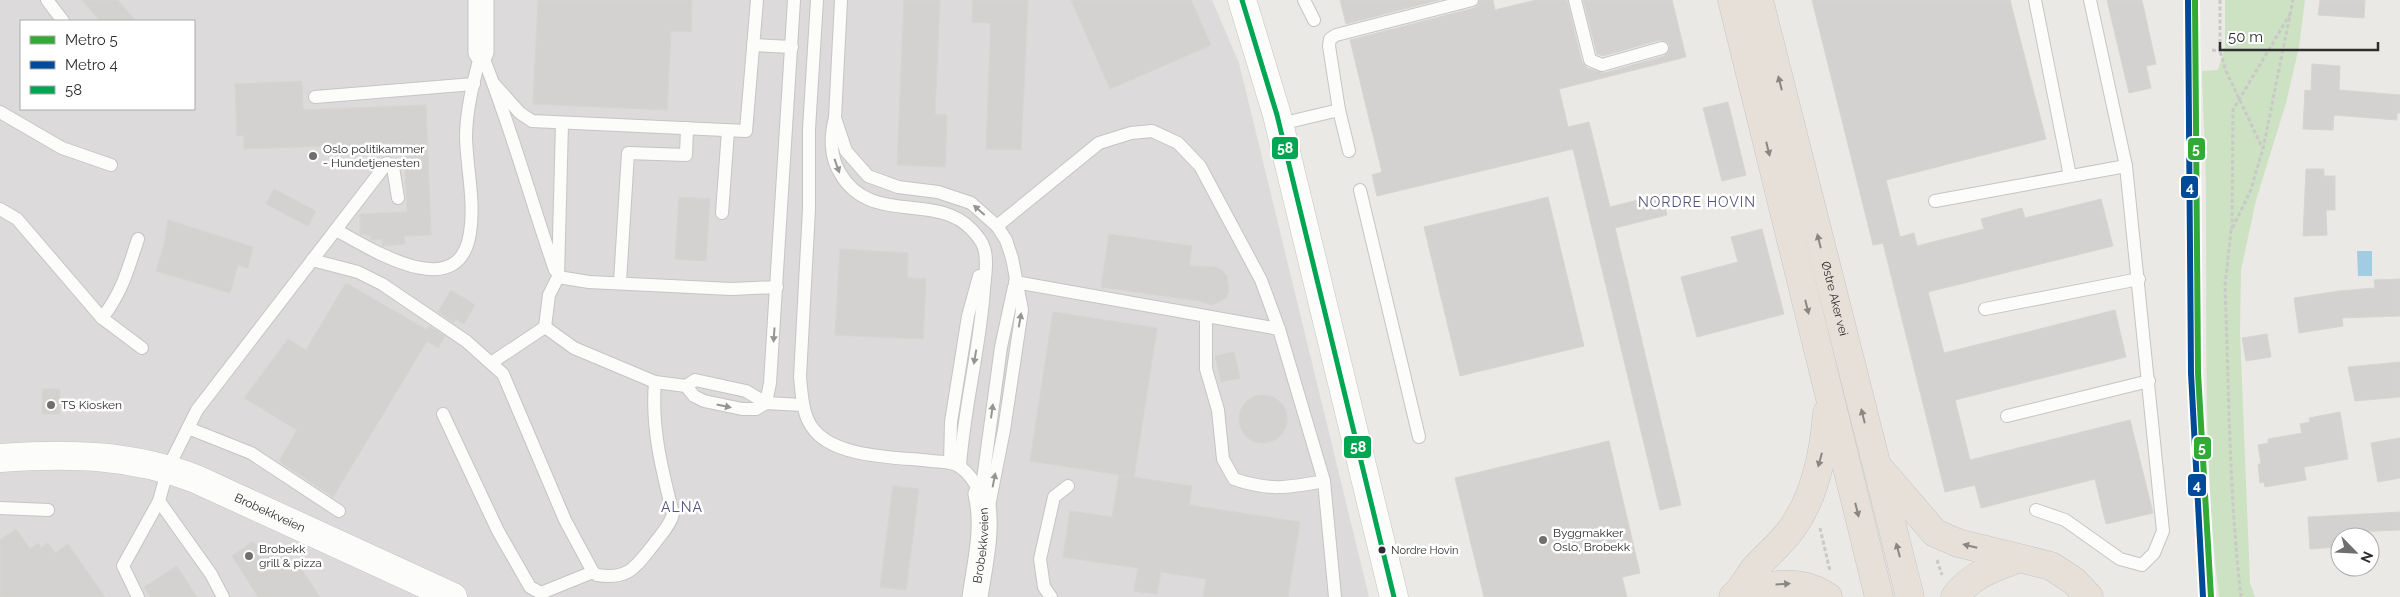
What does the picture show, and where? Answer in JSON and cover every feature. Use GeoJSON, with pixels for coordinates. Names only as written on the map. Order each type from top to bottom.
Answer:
{"type":"FeatureCollection","features":[{"type":"Feature","properties":{"kind":"highway"},"geometry":{"type":"LineString","coordinates":[[1732,0],[1878,597]]}},
{"type":"Feature","properties":{"kind":"highway","name":"Østre Aker vei"},"geometry":{"type":"LineString","coordinates":[[1759,0],[1874,463],[1910,597]]}},
{"type":"Feature","properties":{"kind":"highway"},"geometry":{"type":"LineString","coordinates":[[1735,596],[1755,568],[1794,526],[1809,497],[1824,444],[1829,394]]}},
{"type":"Feature","properties":{"kind":"highway"},"geometry":{"type":"LineString","coordinates":[[1874,463],[1935,533],[1958,543],[2051,566],[2074,580],[2089,597]]}},
{"type":"Feature","properties":{"kind":"highway"},"geometry":{"type":"LineString","coordinates":[[1949,589],[1962,587],[1987,570],[2017,559]]}},
{"type":"Feature","properties":{"kind":"highway"},"geometry":{"type":"LineString","coordinates":[[1735,596],[1762,587],[1791,583],[1819,591],[1830,588]]}},
{"type":"Feature","properties":{"kind":"street"},"geometry":{"type":"LineString","coordinates":[[481,0],[481,52]]}},
{"type":"Feature","properties":{"kind":"street"},"geometry":{"type":"LineString","coordinates":[[1242,0],[1263,63],[1280,124],[1394,597]]}},
{"type":"Feature","properties":{"kind":"street","name":"Brobekkveien"},"geometry":{"type":"LineString","coordinates":[[0,458],[50,454],[92,455],[128,459],[168,468],[196,479],[453,597]]}},
{"type":"Feature","properties":{"kind":"street","name":"Brobekkveien"},"geometry":{"type":"LineString","coordinates":[[975,597],[985,528],[985,511],[981,494]]}},
{"type":"Feature","properties":{"kind":"lane"},"geometry":{"type":"LineString","coordinates":[[47,0],[62,20]]}},
{"type":"Feature","properties":{"kind":"lane"},"geometry":{"type":"LineString","coordinates":[[494,84],[526,118],[532,121],[746,131],[757,0]]}},
{"type":"Feature","properties":{"kind":"lane"},"geometry":{"type":"LineString","coordinates":[[686,386],[694,396],[704,401],[742,409],[756,409],[766,403],[770,383],[777,286],[794,0]]}},
{"type":"Feature","properties":{"kind":"lane"},"geometry":{"type":"LineString","coordinates":[[817,0],[809,129],[809,209],[800,377],[802,405],[814,431],[825,440],[839,447],[860,453],[955,465],[976,484],[981,494]]}},
{"type":"Feature","properties":{"kind":"lane"},"geometry":{"type":"LineString","coordinates":[[841,0],[834,118],[831,134],[837,169],[845,183],[861,197],[873,202],[932,212],[963,222],[979,239],[984,248],[982,318],[955,465]]}},
{"type":"Feature","properties":{"kind":"lane"},"geometry":{"type":"LineString","coordinates":[[1304,0],[1314,20]]}},
{"type":"Feature","properties":{"kind":"lane"},"geometry":{"type":"LineString","coordinates":[[1349,151],[1339,110],[1329,46],[1330,39],[1336,34],[1472,0]]}},
{"type":"Feature","properties":{"kind":"lane"},"geometry":{"type":"LineString","coordinates":[[1575,0],[1590,60],[1602,65],[1662,48]]}},
{"type":"Feature","properties":{"kind":"lane"},"geometry":{"type":"LineString","coordinates":[[2035,0],[2070,176]]}},
{"type":"Feature","properties":{"kind":"lane"},"geometry":{"type":"LineString","coordinates":[[2036,510],[2065,520],[2120,559],[2142,565],[2154,553],[2163,531],[2139,279],[2126,166],[2090,0]]}},
{"type":"Feature","properties":{"kind":"lane"},"geometry":{"type":"LineString","coordinates":[[753,45],[792,46]]}},
{"type":"Feature","properties":{"kind":"lane"},"geometry":{"type":"LineString","coordinates":[[481,52],[494,84],[531,203],[558,277]]}},
{"type":"Feature","properties":{"kind":"lane"},"geometry":{"type":"LineString","coordinates":[[336,230],[379,254],[426,270],[452,265],[464,253],[470,233],[472,186],[466,139],[481,52]]}},
{"type":"Feature","properties":{"kind":"lane"},"geometry":{"type":"LineString","coordinates":[[315,97],[474,84]]}},
{"type":"Feature","properties":{"kind":"lane"},"geometry":{"type":"LineString","coordinates":[[1280,124],[1339,110]]}},
{"type":"Feature","properties":{"kind":"lane"},"geometry":{"type":"LineString","coordinates":[[0,112],[62,148],[111,165]]}},
{"type":"Feature","properties":{"kind":"lane"},"geometry":{"type":"LineString","coordinates":[[834,118],[846,151],[868,176],[898,187],[953,196],[971,203],[997,226],[1006,240],[1012,258],[1015,282],[1022,310],[1004,430],[985,528]]}},
{"type":"Feature","properties":{"kind":"lane"},"geometry":{"type":"LineString","coordinates":[[546,327],[549,295],[558,277],[562,123]]}},
{"type":"Feature","properties":{"kind":"lane"},"geometry":{"type":"LineString","coordinates":[[620,282],[628,153],[686,155],[687,128]]}},
{"type":"Feature","properties":{"kind":"lane"},"geometry":{"type":"LineString","coordinates":[[722,213],[728,131]]}},
{"type":"Feature","properties":{"kind":"lane"},"geometry":{"type":"LineString","coordinates":[[997,226],[1099,143],[1131,133],[1152,131],[1178,143],[1200,166],[1261,280],[1279,329],[1324,481],[1335,597]]}},
{"type":"Feature","properties":{"kind":"lane"},"geometry":{"type":"LineString","coordinates":[[138,597],[123,566],[159,500],[168,468],[188,428],[211,389],[336,230],[380,169],[387,163],[393,167],[398,198]]}},
{"type":"Feature","properties":{"kind":"lane"},"geometry":{"type":"LineString","coordinates":[[1936,201],[2126,166]]}},
{"type":"Feature","properties":{"kind":"lane"},"geometry":{"type":"LineString","coordinates":[[1360,190],[1419,437]]}},
{"type":"Feature","properties":{"kind":"lane"},"geometry":{"type":"LineString","coordinates":[[0,209],[17,220],[102,318],[142,348]]}},
{"type":"Feature","properties":{"kind":"lane"},"geometry":{"type":"LineString","coordinates":[[102,318],[116,300],[125,281],[138,239]]}},
{"type":"Feature","properties":{"kind":"lane"},"geometry":{"type":"LineString","coordinates":[[312,260],[358,272],[382,284],[466,341],[503,374],[565,520],[593,572],[602,576],[624,573],[635,569],[661,536],[673,514],[654,428],[655,382]]}},
{"type":"Feature","properties":{"kind":"lane"},"geometry":{"type":"LineString","coordinates":[[558,277],[589,282],[620,282],[731,289],[777,286]]}},
{"type":"Feature","properties":{"kind":"lane"},"geometry":{"type":"LineString","coordinates":[[1985,309],[2139,279]]}},
{"type":"Feature","properties":{"kind":"lane"},"geometry":{"type":"LineString","coordinates":[[1015,282],[1279,329]]}},
{"type":"Feature","properties":{"kind":"lane"},"geometry":{"type":"LineString","coordinates":[[981,494],[1001,346],[1015,282]]}},
{"type":"Feature","properties":{"kind":"lane"},"geometry":{"type":"LineString","coordinates":[[1206,317],[1206,369],[1218,410],[1223,459],[1234,479],[1257,487],[1291,488],[1324,481]]}},
{"type":"Feature","properties":{"kind":"lane"},"geometry":{"type":"LineString","coordinates":[[546,327],[574,348],[655,382],[686,386],[695,380],[710,382],[746,391],[766,403],[802,405]]}},
{"type":"Feature","properties":{"kind":"lane"},"geometry":{"type":"LineString","coordinates":[[491,363],[546,327]]}},
{"type":"Feature","properties":{"kind":"lane"},"geometry":{"type":"LineString","coordinates":[[2007,416],[2149,381]]}},
{"type":"Feature","properties":{"kind":"lane"},"geometry":{"type":"LineString","coordinates":[[443,414],[498,530],[530,587],[541,593],[593,572]]}},
{"type":"Feature","properties":{"kind":"lane"},"geometry":{"type":"LineString","coordinates":[[188,428],[251,453],[339,511]]}},
{"type":"Feature","properties":{"kind":"lane"},"geometry":{"type":"LineString","coordinates":[[1051,597],[1044,588],[1040,559],[1054,497],[1068,486]]}},
{"type":"Feature","properties":{"kind":"lane"},"geometry":{"type":"LineString","coordinates":[[159,500],[211,574],[223,597]]}},
{"type":"Feature","properties":{"kind":"lane"},"geometry":{"type":"LineString","coordinates":[[0,508],[48,510]]}},
{"type":"Feature","properties":{"kind":"path"},"geometry":{"type":"LineString","coordinates":[[2220,0],[2220,51],[2226,71],[2263,149]]}},
{"type":"Feature","properties":{"kind":"path"},"geometry":{"type":"LineString","coordinates":[[2232,230],[2250,192],[2263,149],[2293,0]]}},
{"type":"Feature","properties":{"kind":"path"},"geometry":{"type":"LineString","coordinates":[[2241,597],[2234,538],[2225,286],[2232,230],[2233,110],[2292,12]]}},
{"type":"Feature","properties":{"kind":"path"},"geometry":{"type":"LineString","coordinates":[[2212,50],[2220,51]]}},
{"type":"Feature","properties":{"kind":"path"},"geometry":{"type":"LineString","coordinates":[[1819,526],[1830,588]]}},
{"type":"Feature","properties":{"kind":"path"},"geometry":{"type":"LineString","coordinates":[[1936,555],[1949,589]]}},
{"type":"Feature","properties":{"kind":"shaded area"},"geometry":{"type":"Polygon","coordinates":[[[0,0],[1212,0],[1239,63],[1369,597],[0,597],[0,0]]]}},
{"type":"Feature","properties":{"kind":"green space"},"geometry":{"type":"Polygon","coordinates":[[[2225,0],[2305,0],[2299,47],[2286,103],[2256,200],[2241,270],[2240,332],[2250,583],[2255,597],[2219,597],[2210,497],[2207,397],[2206,181],[2202,71],[2218,70],[2225,47],[2225,0]]]}},
{"type":"Feature","properties":{"kind":"water"},"geometry":{"type":"Polygon","coordinates":[[[2357,251],[2372,251],[2372,276],[2358,276],[2357,251]]]}},
{"type":"Feature","properties":{"kind":"building"},"geometry":{"type":"Polygon","coordinates":[[[82,0],[118,0],[135,20],[99,20],[82,0]]]}},
{"type":"Feature","properties":{"kind":"building"},"geometry":{"type":"Polygon","coordinates":[[[538,0],[692,0],[691,32],[671,31],[667,110],[533,104],[538,0]]]}},
{"type":"Feature","properties":{"kind":"building"},"geometry":{"type":"Polygon","coordinates":[[[904,0],[940,0],[935,114],[947,115],[945,167],[897,165],[904,0]]]}},
{"type":"Feature","properties":{"kind":"building"},"geometry":{"type":"Polygon","coordinates":[[[973,0],[1028,0],[1021,150],[986,149],[991,23],[972,22],[973,0]]]}},
{"type":"Feature","properties":{"kind":"building"},"geometry":{"type":"Polygon","coordinates":[[[1071,0],[1191,0],[1211,45],[1110,89],[1071,0]]]}},
{"type":"Feature","properties":{"kind":"building"},"geometry":{"type":"Polygon","coordinates":[[[1340,0],[1439,0],[1346,24],[1340,0]]]}},
{"type":"Feature","properties":{"kind":"building"},"geometry":{"type":"Polygon","coordinates":[[[1480,0],[1493,0],[1495,10],[1536,0],[1567,0],[1582,62],[1587,68],[1604,73],[1664,56],[1668,53],[1670,46],[1667,42],[1660,40],[1603,56],[1597,54],[1583,0],[1672,0],[1686,57],[1559,89],[1568,127],[1589,122],[1610,207],[1662,194],[1667,215],[1615,228],[1681,505],[1660,510],[1573,149],[1377,196],[1372,175],[1382,172],[1350,40],[1474,8],[1480,0]]]}},
{"type":"Feature","properties":{"kind":"building"},"geometry":{"type":"Polygon","coordinates":[[[1812,0],[2010,0],[2046,139],[1886,180],[1900,237],[1914,233],[1917,246],[1984,229],[1981,219],[2022,208],[2025,218],[2101,199],[2113,246],[1928,292],[1944,353],[2115,310],[2126,357],[1955,400],[1970,460],[2130,420],[2153,513],[2106,524],[2095,479],[1981,508],[1975,485],[1945,492],[1883,243],[1873,245],[1812,0]]]}},
{"type":"Feature","properties":{"kind":"building"},"geometry":{"type":"Polygon","coordinates":[[[2107,0],[2142,0],[2156,64],[2146,66],[2151,88],[2129,93],[2107,0]]]}},
{"type":"Feature","properties":{"kind":"building"},"geometry":{"type":"Polygon","coordinates":[[[2320,0],[2365,0],[2364,18],[2318,15],[2320,0]]]}},
{"type":"Feature","properties":{"kind":"building"},"geometry":{"type":"Polygon","coordinates":[[[2312,64],[2340,66],[2339,90],[2400,95],[2400,113],[2397,113],[2397,120],[2334,115],[2333,130],[2303,129],[2305,90],[2311,91],[2312,64]]]}},
{"type":"Feature","properties":{"kind":"building"},"geometry":{"type":"Polygon","coordinates":[[[302,81],[303,110],[426,105],[431,235],[404,236],[405,244],[383,246],[382,239],[371,240],[371,236],[360,234],[360,214],[407,212],[404,143],[244,149],[244,135],[237,136],[235,84],[302,81]]]}},
{"type":"Feature","properties":{"kind":"building"},"geometry":{"type":"Polygon","coordinates":[[[1728,102],[1746,175],[1722,181],[1703,108],[1728,102]]]}},
{"type":"Feature","properties":{"kind":"building"},"geometry":{"type":"Polygon","coordinates":[[[2306,169],[2324,169],[2324,176],[2335,176],[2335,210],[2326,210],[2327,235],[2303,236],[2306,169]]]}},
{"type":"Feature","properties":{"kind":"building"},"geometry":{"type":"Polygon","coordinates":[[[274,189],[316,211],[308,226],[266,204],[274,189]]]}},
{"type":"Feature","properties":{"kind":"building"},"geometry":{"type":"Polygon","coordinates":[[[679,197],[710,199],[706,261],[675,259],[679,197]]]}},
{"type":"Feature","properties":{"kind":"building"},"geometry":{"type":"Polygon","coordinates":[[[1548,197],[1584,346],[1460,376],[1424,227],[1548,197]]]}},
{"type":"Feature","properties":{"kind":"building"},"geometry":{"type":"Polygon","coordinates":[[[168,220],[253,247],[248,268],[238,265],[230,293],[156,271],[164,245],[168,220]]]}},
{"type":"Feature","properties":{"kind":"building"},"geometry":{"type":"Polygon","coordinates":[[[1762,229],[1784,314],[1697,337],[1681,277],[1738,262],[1731,237],[1762,229]]]}},
{"type":"Feature","properties":{"kind":"building"},"geometry":{"type":"Polygon","coordinates":[[[1109,234],[1192,246],[1189,266],[1215,267],[1222,270],[1227,276],[1229,291],[1226,298],[1212,305],[1199,301],[1101,287],[1109,234]]]}},
{"type":"Feature","properties":{"kind":"building"},"geometry":{"type":"Polygon","coordinates":[[[840,249],[908,253],[907,278],[926,279],[923,339],[835,335],[840,249]]]}},
{"type":"Feature","properties":{"kind":"building"},"geometry":{"type":"Polygon","coordinates":[[[2400,279],[2400,316],[2342,318],[2343,326],[2299,333],[2294,298],[2375,288],[2374,280],[2400,279]]]}},
{"type":"Feature","properties":{"kind":"building"},"geometry":{"type":"Polygon","coordinates":[[[346,283],[427,330],[429,326],[445,336],[438,348],[427,341],[333,497],[279,461],[297,430],[244,398],[288,339],[306,350],[346,283]]]}},
{"type":"Feature","properties":{"kind":"building"},"geometry":{"type":"Polygon","coordinates":[[[451,290],[475,305],[464,324],[456,319],[454,323],[438,312],[451,290]]]}},
{"type":"Feature","properties":{"kind":"building"},"geometry":{"type":"Polygon","coordinates":[[[1053,312],[1157,328],[1134,477],[1030,461],[1053,312]]]}},
{"type":"Feature","properties":{"kind":"building"},"geometry":{"type":"Polygon","coordinates":[[[2267,334],[2271,357],[2246,361],[2242,338],[2267,334]]]}},
{"type":"Feature","properties":{"kind":"building"},"geometry":{"type":"Polygon","coordinates":[[[1234,352],[1240,378],[1221,382],[1215,356],[1234,352]]]}},
{"type":"Feature","properties":{"kind":"building"},"geometry":{"type":"Polygon","coordinates":[[[2400,362],[2400,397],[2355,401],[2348,367],[2400,362]]]}},
{"type":"Feature","properties":{"kind":"building","name":"TS Kiosken"},"geometry":{"type":"Polygon","coordinates":[[[42,389],[60,389],[60,414],[42,414],[42,389]]]}},
{"type":"Feature","properties":{"kind":"building"},"geometry":{"type":"Polygon","coordinates":[[[1263,395],[1272,397],[1280,402],[1285,410],[1287,419],[1285,428],[1280,436],[1272,441],[1263,443],[1254,441],[1246,436],[1241,428],[1239,419],[1241,410],[1246,402],[1254,397],[1263,395]]]}},
{"type":"Feature","properties":{"kind":"building"},"geometry":{"type":"Polygon","coordinates":[[[2340,412],[2348,459],[2304,467],[2306,480],[2265,487],[2264,482],[2260,483],[2258,464],[2261,464],[2258,445],[2268,443],[2268,439],[2302,433],[2300,424],[2310,422],[2309,418],[2340,412]]]}},
{"type":"Feature","properties":{"kind":"building"},"geometry":{"type":"Polygon","coordinates":[[[2400,438],[2400,478],[2378,482],[2371,443],[2400,438]]]}},
{"type":"Feature","properties":{"kind":"building"},"geometry":{"type":"Polygon","coordinates":[[[1609,441],[1640,573],[1622,577],[1627,597],[1484,597],[1455,478],[1609,441]]]}},
{"type":"Feature","properties":{"kind":"building"},"geometry":{"type":"Polygon","coordinates":[[[1119,475],[1192,486],[1189,505],[1300,522],[1288,597],[1203,597],[1206,579],[1161,572],[1157,594],[1134,591],[1138,568],[1063,557],[1070,511],[1112,517],[1119,475]]]}},
{"type":"Feature","properties":{"kind":"building"},"geometry":{"type":"Polygon","coordinates":[[[893,486],[919,489],[906,590],[880,587],[893,486]]]}},
{"type":"Feature","properties":{"kind":"building"},"geometry":{"type":"Polygon","coordinates":[[[2400,512],[2400,530],[2380,531],[2380,527],[2330,527],[2330,548],[2310,549],[2308,517],[2400,512]]]}},
{"type":"Feature","properties":{"kind":"building"},"geometry":{"type":"Polygon","coordinates":[[[16,529],[30,549],[38,543],[41,548],[48,543],[55,553],[68,544],[105,597],[0,597],[0,540],[16,529]]]}},
{"type":"Feature","properties":{"kind":"building"},"geometry":{"type":"Polygon","coordinates":[[[252,542],[301,568],[320,597],[258,597],[232,556],[252,542]]]}},
{"type":"Feature","properties":{"kind":"building"},"geometry":{"type":"Polygon","coordinates":[[[177,566],[197,597],[150,597],[144,587],[177,566]]]}},
{"type":"Feature","properties":{"kind":"metro line","name":"4"},"geometry":{"type":"LineString","coordinates":[[2188,0],[2191,373],[2203,597]]}},
{"type":"Feature","properties":{"kind":"metro line","name":"5"},"geometry":{"type":"LineString","coordinates":[[2195,0],[2198,373],[2211,597]]}},
{"type":"Feature","properties":{"kind":"transit line","name":"58"},"geometry":{"type":"LineString","coordinates":[[1242,0],[1277,115],[1394,597]]}},
{"type":"Feature","properties":{"kind":"place","name":"Oslo politikammer - Hundetjenesten"},"geometry":{"type":"Point","coordinates":[313,156]}},
{"type":"Feature","properties":{"kind":"place","name":"TS Kiosken"},"geometry":{"type":"Point","coordinates":[51,405]}},
{"type":"Feature","properties":{"kind":"place","name":"Byggmakker Oslo, Brobekk"},"geometry":{"type":"Point","coordinates":[1543,540]}},
{"type":"Feature","properties":{"kind":"place","name":"Nordre Hovin"},"geometry":{"type":"Point","coordinates":[1382,550]}},
{"type":"Feature","properties":{"kind":"place","name":"Brobekk grill & pizza"},"geometry":{"type":"Point","coordinates":[249,556]}},
{"type":"Feature","properties":{"kind":"district","name":"NORDRE HOVIN"},"geometry":{"type":"Point","coordinates":[1697,202]}},
{"type":"Feature","properties":{"kind":"district","name":"ALNA"},"geometry":{"type":"Point","coordinates":[682,507]}}]}
